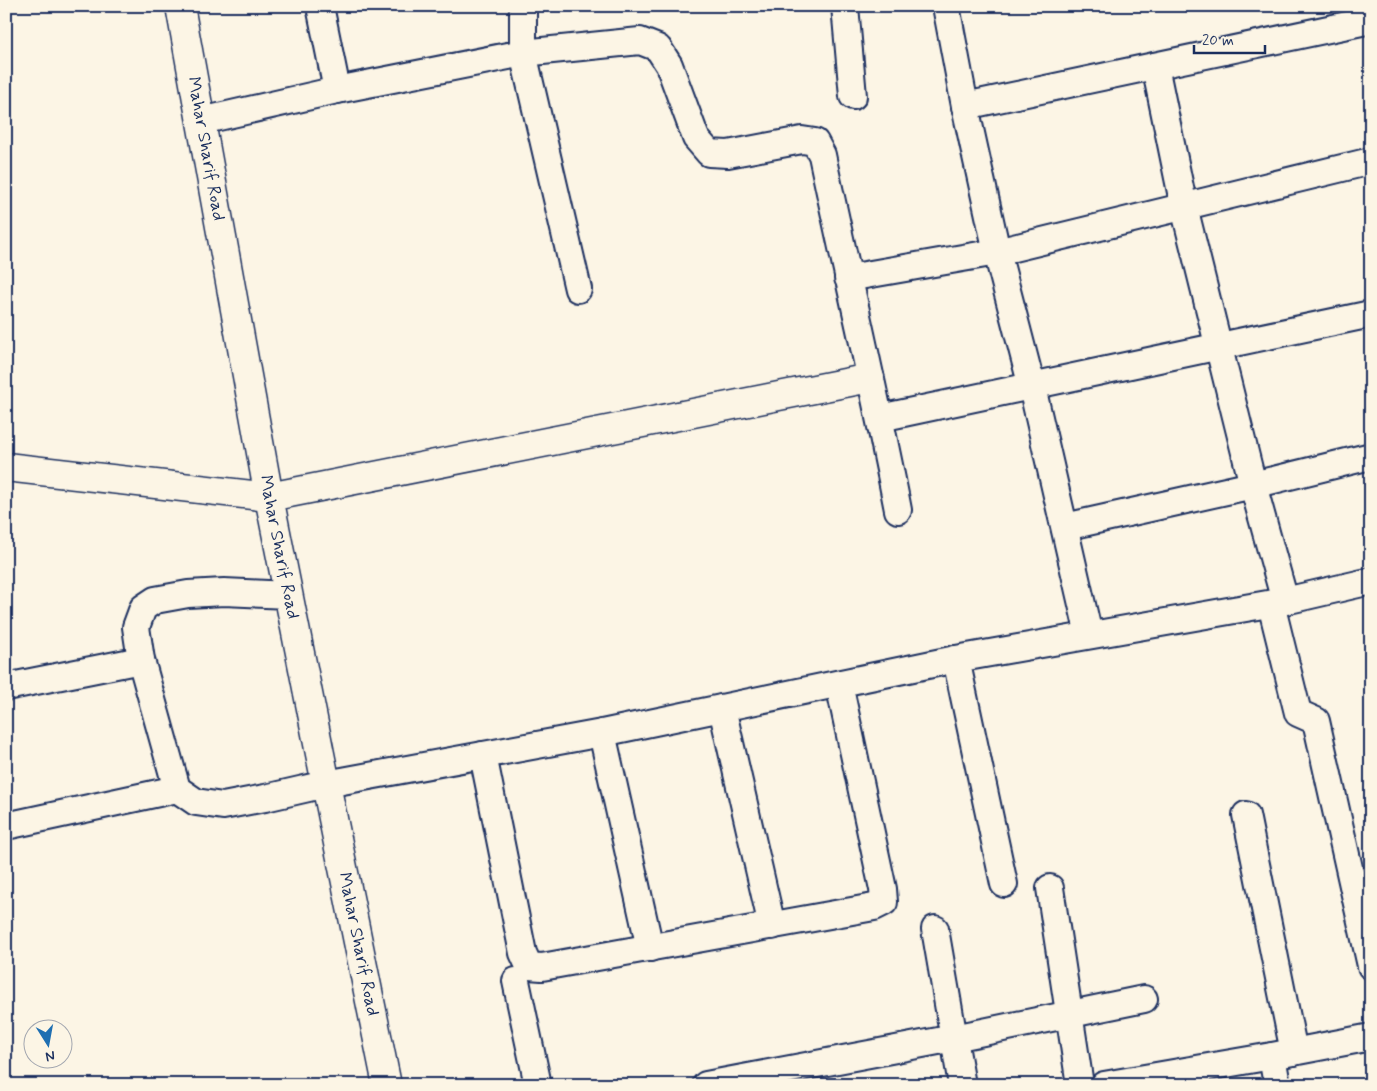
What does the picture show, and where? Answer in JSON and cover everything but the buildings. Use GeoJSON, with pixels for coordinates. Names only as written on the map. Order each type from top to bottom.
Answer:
{"type":"FeatureCollection","features":[{"type":"Feature","properties":{"kind":"main road","name":"Mahar Sharif Road"},"geometry":{"type":"LineString","coordinates":[[180,6],[269,497],[387,1085]]}},
{"type":"Feature","properties":{"kind":"main road"},"geometry":{"type":"LineString","coordinates":[[6,467],[269,497],[870,378]]}},
{"type":"Feature","properties":{"kind":"street"},"geometry":{"type":"LineString","coordinates":[[320,6],[337,90]]}},
{"type":"Feature","properties":{"kind":"street"},"geometry":{"type":"LineString","coordinates":[[523,6],[523,53],[578,289]]}},
{"type":"Feature","properties":{"kind":"street"},"geometry":{"type":"LineString","coordinates":[[844,6],[853,96]]}},
{"type":"Feature","properties":{"kind":"street"},"geometry":{"type":"LineString","coordinates":[[946,6],[965,106],[997,252],[1032,387],[1089,635]]}},
{"type":"Feature","properties":{"kind":"street"},"geometry":{"type":"LineString","coordinates":[[965,106],[1371,20]]}},
{"type":"Feature","properties":{"kind":"street"},"geometry":{"type":"LineString","coordinates":[[201,121],[337,90],[523,53],[640,41],[658,48],[669,65],[696,138],[709,153],[728,154],[802,140],[815,142],[822,155],[880,418],[898,510]]}},
{"type":"Feature","properties":{"kind":"street"},"geometry":{"type":"LineString","coordinates":[[1155,66],[1184,207],[1253,485],[1278,603],[1298,713],[1316,721],[1371,966]]}},
{"type":"Feature","properties":{"kind":"street"},"geometry":{"type":"LineString","coordinates":[[848,278],[997,252],[1371,161]]}},
{"type":"Feature","properties":{"kind":"street"},"geometry":{"type":"LineString","coordinates":[[880,418],[1371,314]]}},
{"type":"Feature","properties":{"kind":"street"},"geometry":{"type":"LineString","coordinates":[[1065,527],[1253,485],[1371,456]]}},
{"type":"Feature","properties":{"kind":"street"},"geometry":{"type":"LineString","coordinates":[[288,595],[224,592],[188,594],[155,600],[143,608],[136,628],[141,660],[177,789],[196,802],[223,806],[326,784],[602,733],[956,659],[1278,603],[1371,581]]}},
{"type":"Feature","properties":{"kind":"street"},"geometry":{"type":"LineString","coordinates":[[956,659],[1004,884]]}},
{"type":"Feature","properties":{"kind":"street"},"geometry":{"type":"LineString","coordinates":[[6,687],[141,660]]}},
{"type":"Feature","properties":{"kind":"street"},"geometry":{"type":"LineString","coordinates":[[483,755],[523,952],[529,966],[542,967],[874,907],[884,902],[883,889],[838,684]]}},
{"type":"Feature","properties":{"kind":"street"},"geometry":{"type":"LineString","coordinates":[[722,708],[772,926]]}},
{"type":"Feature","properties":{"kind":"street"},"geometry":{"type":"LineString","coordinates":[[602,733],[650,948]]}},
{"type":"Feature","properties":{"kind":"street"},"geometry":{"type":"LineString","coordinates":[[6,826],[177,789]]}},
{"type":"Feature","properties":{"kind":"street"},"geometry":{"type":"LineString","coordinates":[[1246,815],[1283,1054],[1277,1085]]}},
{"type":"Feature","properties":{"kind":"street"},"geometry":{"type":"LineString","coordinates":[[1050,888],[1080,1085]]}},
{"type":"Feature","properties":{"kind":"street"},"geometry":{"type":"LineString","coordinates":[[935,929],[962,1085]]}},
{"type":"Feature","properties":{"kind":"street"},"geometry":{"type":"LineString","coordinates":[[516,981],[538,1085]]}},
{"type":"Feature","properties":{"kind":"street"},"geometry":{"type":"LineString","coordinates":[[706,1085],[1144,1000]]}},
{"type":"Feature","properties":{"kind":"street"},"geometry":{"type":"LineString","coordinates":[[1104,1085],[1371,1038]]}}]}
